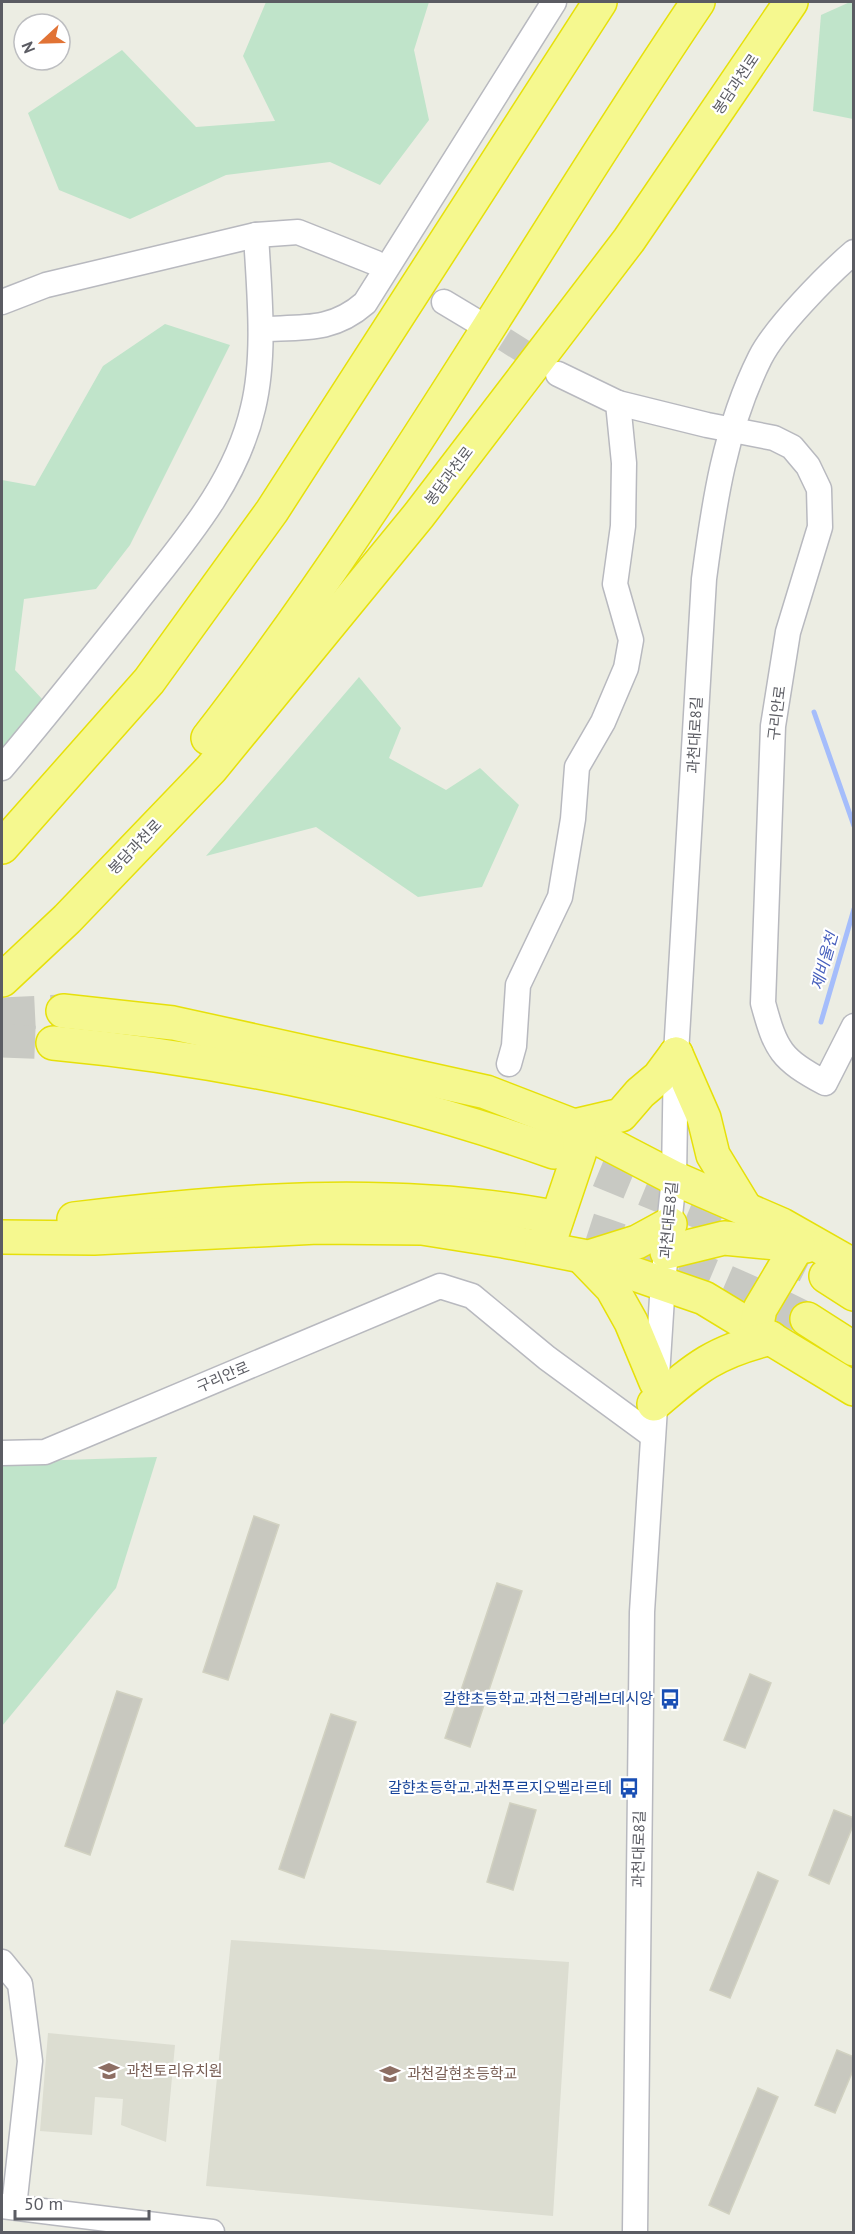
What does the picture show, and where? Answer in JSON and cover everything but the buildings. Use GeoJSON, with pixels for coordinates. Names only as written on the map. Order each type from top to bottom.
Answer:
{"type":"FeatureCollection","features":[{"type":"Feature","properties":{"kind":"highway","name":"봉담과천로"},"geometry":{"type":"LineString","coordinates":[[67,919],[239,697],[330,573],[388,487],[698,2]]}},
{"type":"Feature","properties":{"kind":"highway","name":"봉담과천로"},"geometry":{"type":"LineString","coordinates":[[2,980],[67,919],[211,769],[419,515],[629,240],[791,2]]}},
{"type":"Feature","properties":{"kind":"highway"},"geometry":{"type":"LineString","coordinates":[[2,847],[149,681],[272,511],[598,5]]}},
{"type":"Feature","properties":{"kind":"highway"},"geometry":{"type":"LineString","coordinates":[[63,1011],[173,1023],[486,1092],[577,1127],[674,1178],[782,1225],[825,1258],[854,1294]]}},
{"type":"Feature","properties":{"kind":"highway"},"geometry":{"type":"LineString","coordinates":[[53,1043],[161,1056],[300,1082],[444,1116],[554,1152]]}},
{"type":"Feature","properties":{"kind":"highway"},"geometry":{"type":"LineString","coordinates":[[577,1127],[621,1115],[658,1077],[676,1054],[704,1118],[713,1155],[747,1211]]}},
{"type":"Feature","properties":{"kind":"highway"},"geometry":{"type":"LineString","coordinates":[[538,1247],[552,1234],[580,1151],[577,1127]]}},
{"type":"Feature","properties":{"kind":"highway"},"geometry":{"type":"LineString","coordinates":[[2,1232],[51,1222],[150,1210],[299,1201],[428,1201],[542,1215]]}},
{"type":"Feature","properties":{"kind":"highway"},"geometry":{"type":"LineString","coordinates":[[2,1237],[94,1238],[318,1227],[422,1228],[584,1257],[667,1253],[724,1238],[825,1258]]}},
{"type":"Feature","properties":{"kind":"highway"},"geometry":{"type":"LineString","coordinates":[[584,1257],[637,1242],[667,1253],[704,1298],[854,1389]]}},
{"type":"Feature","properties":{"kind":"highway"},"geometry":{"type":"LineString","coordinates":[[584,1257],[612,1288],[631,1322],[654,1407],[700,1365],[764,1334]]}},
{"type":"Feature","properties":{"kind":"highway"},"geometry":{"type":"LineString","coordinates":[[764,1334],[760,1309],[825,1258]]}},
{"type":"Feature","properties":{"kind":"highway"},"geometry":{"type":"LineString","coordinates":[[807,1319],[854,1349]]}},
{"type":"Feature","properties":{"kind":"street"},"geometry":{"type":"LineString","coordinates":[[261,329],[326,325],[348,318],[365,303],[554,2]]}},
{"type":"Feature","properties":{"kind":"street"},"geometry":{"type":"LineString","coordinates":[[2,302],[46,285],[256,235],[298,232],[376,263]]}},
{"type":"Feature","properties":{"kind":"street"},"geometry":{"type":"LineString","coordinates":[[2,768],[209,509],[238,453],[254,407],[261,329],[256,235]]}},
{"type":"Feature","properties":{"kind":"street","name":"과천대로8길"},"geometry":{"type":"LineString","coordinates":[[635,2232],[642,1612],[654,1407],[674,1178],[676,1054],[704,579],[714,506],[730,430],[760,356],[797,309],[854,252]]}},
{"type":"Feature","properties":{"kind":"street"},"geometry":{"type":"LineString","coordinates":[[444,302],[474,320]]}},
{"type":"Feature","properties":{"kind":"street","name":"구리안로"},"geometry":{"type":"LineString","coordinates":[[558,374],[618,403],[730,430],[774,438],[792,447],[808,466],[819,489],[820,526],[788,632],[773,726],[763,1003],[774,1042],[794,1066],[825,1083],[854,1026]]}},
{"type":"Feature","properties":{"kind":"street"},"geometry":{"type":"LineString","coordinates":[[509,1064],[514,1046],[518,985],[560,897],[573,819],[578,767],[603,722],[626,668],[631,640],[615,584],[623,526],[624,463],[618,403]]}},
{"type":"Feature","properties":{"kind":"street","name":"구리안로"},"geometry":{"type":"LineString","coordinates":[[2,1453],[45,1452],[440,1286],[472,1296],[539,1352],[654,1407]]}},
{"type":"Feature","properties":{"kind":"street"},"geometry":{"type":"LineString","coordinates":[[2,1962],[20,1984],[30,2061],[8,2207],[212,2232]]}},
{"type":"Feature","properties":{"kind":"shaded area","name":"과천갈현초등학교"},"geometry":{"type":"Polygon","coordinates":[[[231,1940],[569,1962],[553,2216],[206,2186],[231,1940]]]}},
{"type":"Feature","properties":{"kind":"shaded area","name":"과천토리유치원"},"geometry":{"type":"Polygon","coordinates":[[[48,2033],[175,2045],[166,2142],[121,2125],[123,2099],[95,2097],[92,2135],[40,2131],[48,2033]]]}},
{"type":"Feature","properties":{"kind":"green space"},"geometry":{"type":"Polygon","coordinates":[[[266,2],[429,2],[414,50],[429,120],[380,185],[330,162],[226,175],[130,219],[59,190],[28,113],[122,50],[196,127],[275,121],[243,56],[266,2]]]}},
{"type":"Feature","properties":{"kind":"green space"},"geometry":{"type":"Polygon","coordinates":[[[854,2],[853,119],[813,111],[821,15],[854,2]]]}},
{"type":"Feature","properties":{"kind":"green space"},"geometry":{"type":"Polygon","coordinates":[[[165,324],[230,345],[130,545],[96,589],[24,599],[15,670],[43,700],[2,762],[2,480],[35,486],[103,366],[165,324]]]}},
{"type":"Feature","properties":{"kind":"green space"},"geometry":{"type":"Polygon","coordinates":[[[359,677],[401,728],[389,758],[446,790],[480,768],[519,805],[482,887],[418,897],[316,827],[206,856],[359,677]]]}},
{"type":"Feature","properties":{"kind":"green space"},"geometry":{"type":"Polygon","coordinates":[[[157,1457],[116,1588],[2,1726],[2,1462],[157,1457]]]}},
{"type":"Feature","properties":{"kind":"waterway","name":"제비울천"},"geometry":{"type":"LineString","coordinates":[[814,712],[854,826]]}},
{"type":"Feature","properties":{"kind":"waterway","name":"제비울천"},"geometry":{"type":"LineString","coordinates":[[821,1022],[854,909]]}},
{"type":"Feature","properties":{"kind":"tunnel"},"geometry":{"type":"LineString","coordinates":[[376,263],[444,302]]}},
{"type":"Feature","properties":{"kind":"tunnel"},"geometry":{"type":"LineString","coordinates":[[474,320],[551,369]]}},
{"type":"Feature","properties":{"kind":"tunnel"},"geometry":{"type":"LineString","coordinates":[[2,1014],[63,1011]]}},
{"type":"Feature","properties":{"kind":"tunnel"},"geometry":{"type":"LineString","coordinates":[[2,1041],[53,1043]]}},
{"type":"Feature","properties":{"kind":"tunnel"},"geometry":{"type":"LineString","coordinates":[[554,1152],[699,1212],[826,1276]]}},
{"type":"Feature","properties":{"kind":"tunnel"},"geometry":{"type":"LineString","coordinates":[[542,1215],[677,1261],[742,1288],[807,1319]]}},
{"type":"Feature","properties":{"kind":"place","name":"갈햔초등학교.과천그랑레브데시앙"},"geometry":{"type":"Point","coordinates":[670,1699]}},
{"type":"Feature","properties":{"kind":"place","name":"갈햔초등학교.과천푸르지오벨라르테"},"geometry":{"type":"Point","coordinates":[629,1788]}},
{"type":"Feature","properties":{"kind":"place","name":"과천토리유치원"},"geometry":{"type":"Point","coordinates":[109,2071]}},
{"type":"Feature","properties":{"kind":"place","name":"과천갈현초등학교"},"geometry":{"type":"Point","coordinates":[390,2074]}}]}
